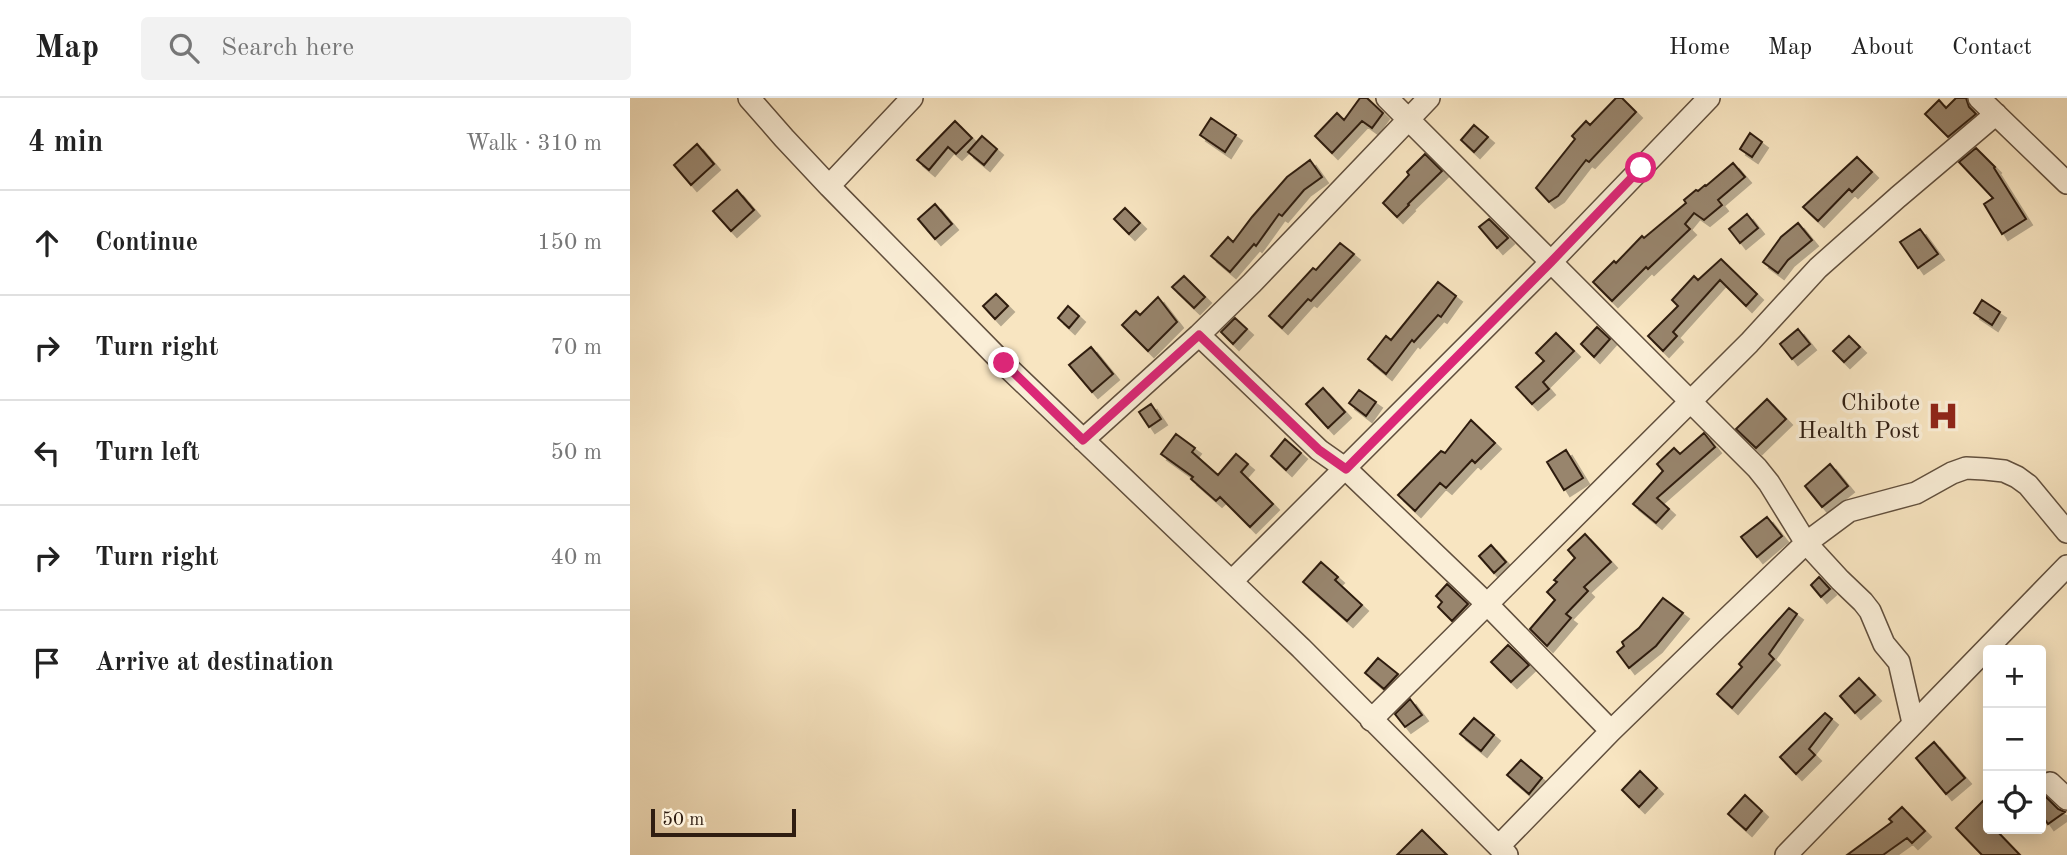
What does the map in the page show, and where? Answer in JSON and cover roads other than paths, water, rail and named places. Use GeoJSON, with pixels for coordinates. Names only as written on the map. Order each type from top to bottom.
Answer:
{"type":"FeatureCollection","features":[{"type":"Feature","properties":{"kind":"street"},"geometry":{"type":"LineString","coordinates":[[749,98],[830,186],[1004,363],[1301,648],[1503,851],[1611,731],[1807,543],[1855,508],[1916,493],[1966,468],[2004,471],[2028,485],[2067,532]]}},
{"type":"Feature","properties":{"kind":"street"},"geometry":{"type":"LineString","coordinates":[[830,186],[912,98]]}},
{"type":"Feature","properties":{"kind":"street"},"geometry":{"type":"LineString","coordinates":[[1387,98],[1743,452],[1769,482],[1807,543],[1870,611],[1880,637],[1899,662],[1913,723]]}},
{"type":"Feature","properties":{"kind":"street"},"geometry":{"type":"LineString","coordinates":[[1083,440],[1199,335],[1292,244],[1429,98]]}},
{"type":"Feature","properties":{"kind":"street"},"geometry":{"type":"LineString","coordinates":[[1232,581],[1551,262],[1709,98]]}},
{"type":"Feature","properties":{"kind":"street"},"geometry":{"type":"LineString","coordinates":[[1979,98],[2067,183]]}},
{"type":"Feature","properties":{"kind":"street"},"geometry":{"type":"LineString","coordinates":[[1371,720],[1691,401],[1836,251],[1996,114]]}},
{"type":"Feature","properties":{"kind":"street"},"geometry":{"type":"LineString","coordinates":[[1199,335],[1319,450],[1346,469],[1487,604],[1611,731]]}},
{"type":"Feature","properties":{"kind":"street"},"geometry":{"type":"LineString","coordinates":[[1786,855],[2067,566]]}},
{"type":"Feature","properties":{"kind":"street"},"geometry":{"type":"LineString","coordinates":[[2050,783],[2067,799]]}},
{"type":"Feature","properties":{"kind":"place","name":"Chibote Health Post"},"geometry":{"type":"Point","coordinates":[1943,416]}}]}
